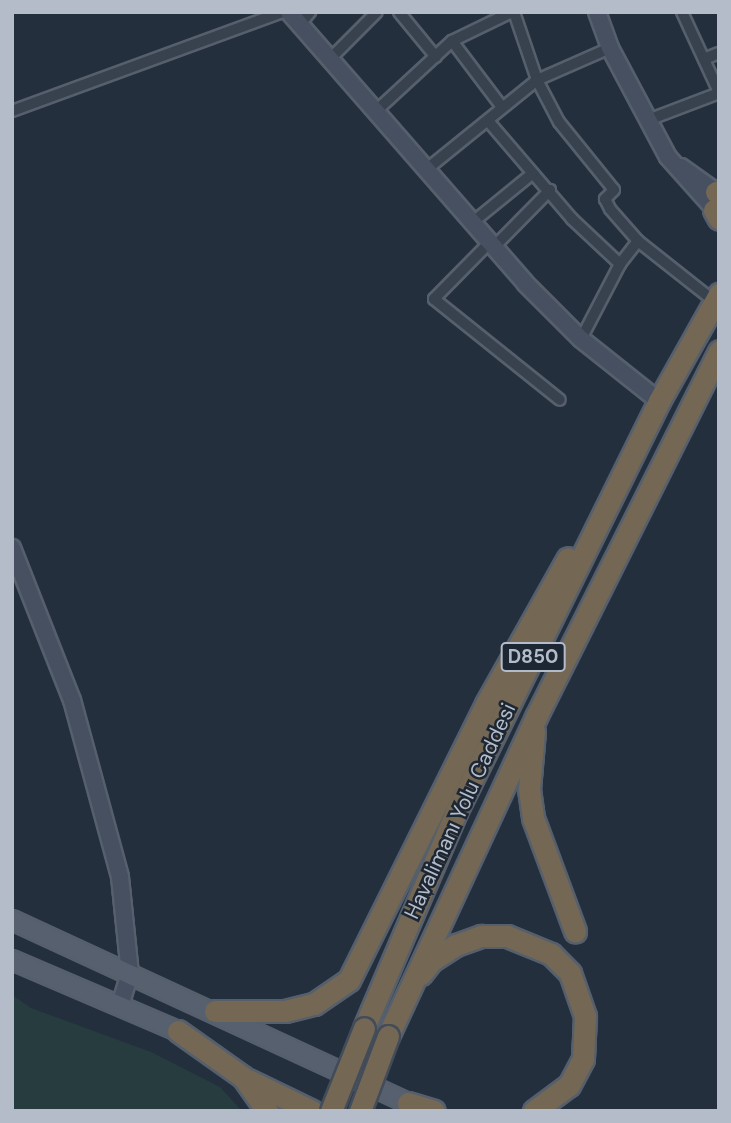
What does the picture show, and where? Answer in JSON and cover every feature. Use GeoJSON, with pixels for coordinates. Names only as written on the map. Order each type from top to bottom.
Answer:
{"type":"FeatureCollection","features":[{"type":"Feature","properties":{"kind":"highway","name":"Havalimanı Yolu Caddesi"},"geometry":{"type":"LineString","coordinates":[[331,1111],[456,812],[629,470],[659,401],[717,297],[719,275]]}},
{"type":"Feature","properties":{"kind":"highway","name":"Havalimanı Yolu Caddesi"},"geometry":{"type":"LineString","coordinates":[[360,1111],[388,1036],[536,717],[719,351]]}},
{"type":"Feature","properties":{"kind":"highway"},"geometry":{"type":"LineString","coordinates":[[215,1011],[285,1011],[314,1004],[349,980],[486,704],[595,511],[629,470]]}},
{"type":"Feature","properties":{"kind":"highway"},"geometry":{"type":"LineString","coordinates":[[536,717],[529,789],[533,818],[575,931]]}},
{"type":"Feature","properties":{"kind":"highway"},"geometry":{"type":"LineString","coordinates":[[406,996],[431,961],[481,936],[528,941],[551,954],[570,972],[580,993],[585,1016],[583,1059],[569,1084],[534,1111]]}},
{"type":"Feature","properties":{"kind":"highway"},"geometry":{"type":"LineString","coordinates":[[178,1031],[243,1077],[312,1111]]}},
{"type":"Feature","properties":{"kind":"highway"},"geometry":{"type":"LineString","coordinates":[[243,1077],[267,1111]]}},
{"type":"Feature","properties":{"kind":"highway"},"geometry":{"type":"LineString","coordinates":[[408,1103],[434,1111]]}},
{"type":"Feature","properties":{"kind":"main road"},"geometry":{"type":"LineString","coordinates":[[12,920],[215,1011],[408,1103]]}},
{"type":"Feature","properties":{"kind":"main road"},"geometry":{"type":"LineString","coordinates":[[12,960],[178,1031]]}},
{"type":"Feature","properties":{"kind":"street"},"geometry":{"type":"LineString","coordinates":[[12,111],[282,12]]}},
{"type":"Feature","properties":{"kind":"street"},"geometry":{"type":"LineString","coordinates":[[330,59],[377,12]]}},
{"type":"Feature","properties":{"kind":"street"},"geometry":{"type":"LineString","coordinates":[[399,12],[436,57]]}},
{"type":"Feature","properties":{"kind":"street"},"geometry":{"type":"LineString","coordinates":[[375,112],[452,41],[513,12],[537,80],[559,122],[614,190],[605,199],[610,209],[638,241],[717,297]]}},
{"type":"Feature","properties":{"kind":"street"},"geometry":{"type":"LineString","coordinates":[[648,120],[719,92],[682,12]]}},
{"type":"Feature","properties":{"kind":"street"},"geometry":{"type":"LineString","coordinates":[[601,14],[610,48],[668,157],[718,204]]}},
{"type":"Feature","properties":{"kind":"street"},"geometry":{"type":"LineString","coordinates":[[300,16],[330,59],[492,244],[581,339],[659,401]]}},
{"type":"Feature","properties":{"kind":"street"},"geometry":{"type":"LineString","coordinates":[[452,41],[502,107]]}},
{"type":"Feature","properties":{"kind":"street"},"geometry":{"type":"LineString","coordinates":[[428,169],[489,122],[502,107],[537,80],[610,48]]}},
{"type":"Feature","properties":{"kind":"street"},"geometry":{"type":"LineString","coordinates":[[704,59],[719,53]]}},
{"type":"Feature","properties":{"kind":"street"},"geometry":{"type":"LineString","coordinates":[[489,122],[550,190],[572,219],[620,264]]}},
{"type":"Feature","properties":{"kind":"street"},"geometry":{"type":"LineString","coordinates":[[473,222],[533,173]]}},
{"type":"Feature","properties":{"kind":"street"},"geometry":{"type":"LineString","coordinates":[[550,190],[435,299],[560,400]]}},
{"type":"Feature","properties":{"kind":"street"},"geometry":{"type":"LineString","coordinates":[[581,339],[620,264],[638,241]]}},
{"type":"Feature","properties":{"kind":"street"},"geometry":{"type":"LineString","coordinates":[[12,548],[72,701],[120,877],[130,973],[120,1005]]}},
{"type":"Feature","properties":{"kind":"green space"},"geometry":{"type":"Polygon","coordinates":[[[12,995],[31,1008],[151,1052],[220,1087],[242,1111],[12,1111],[12,995]]]}}]}
